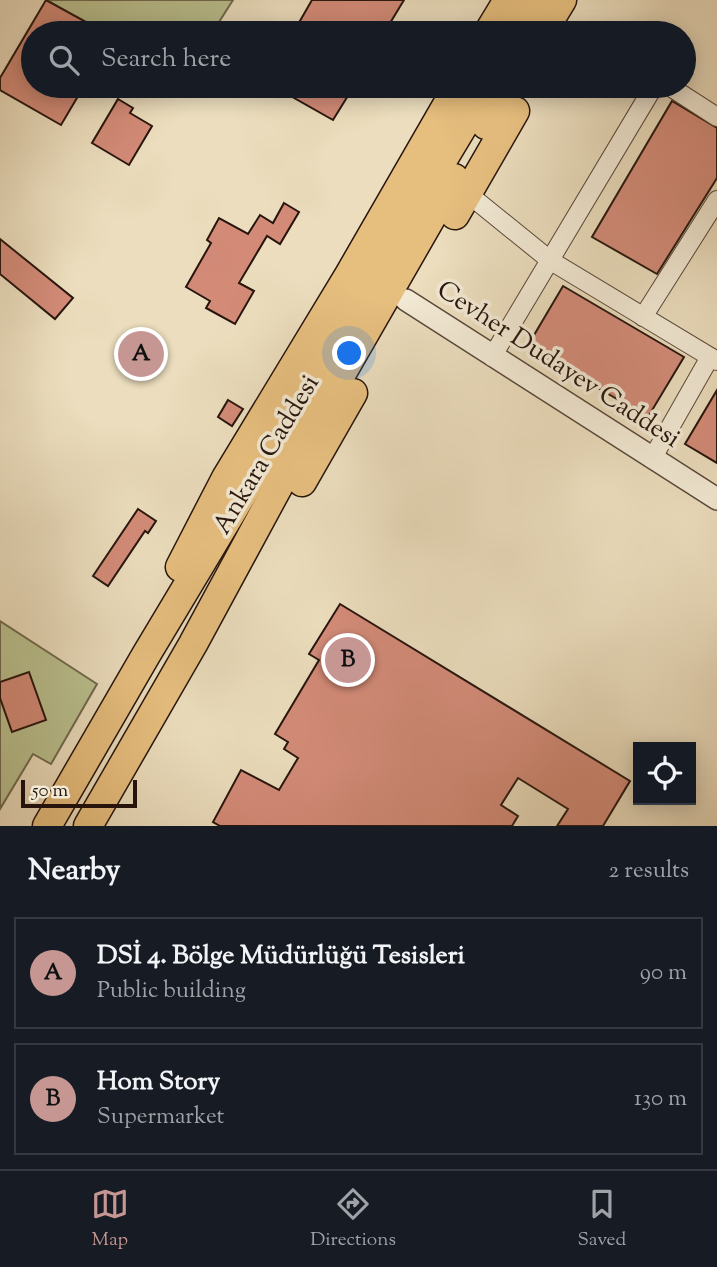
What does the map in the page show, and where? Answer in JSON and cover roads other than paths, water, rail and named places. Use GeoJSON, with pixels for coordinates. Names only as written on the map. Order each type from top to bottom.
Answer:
{"type":"FeatureCollection","features":[{"type":"Feature","properties":{"kind":"main road"},"geometry":{"type":"LineString","coordinates":[[495,21],[507,0]]}},
{"type":"Feature","properties":{"kind":"main road"},"geometry":{"type":"LineString","coordinates":[[526,21],[538,0]]}},
{"type":"Feature","properties":{"kind":"main road"},"geometry":{"type":"LineString","coordinates":[[549,21],[562,0]]}},
{"type":"Feature","properties":{"kind":"main road"},"geometry":{"type":"LineString","coordinates":[[567,21],[580,0]]}},
{"type":"Feature","properties":{"kind":"main road"},"geometry":{"type":"LineString","coordinates":[[146,655],[182,562],[226,478],[349,275],[451,98]]}},
{"type":"Feature","properties":{"kind":"main road","name":"Ankara Caddesi"},"geometry":{"type":"LineString","coordinates":[[47,826],[146,655],[480,98]]}},
{"type":"Feature","properties":{"kind":"main road","name":"Ankara Caddesi"},"geometry":{"type":"LineString","coordinates":[[88,826],[193,644],[298,451],[517,98]]}},
{"type":"Feature","properties":{"kind":"main road"},"geometry":{"type":"LineString","coordinates":[[193,644],[290,502],[467,193],[518,98]]}},
{"type":"Feature","properties":{"kind":"street"},"geometry":{"type":"LineString","coordinates":[[492,357],[647,98]]}},
{"type":"Feature","properties":{"kind":"street"},"geometry":{"type":"LineString","coordinates":[[688,98],[717,117]]}},
{"type":"Feature","properties":{"kind":"street"},"geometry":{"type":"LineString","coordinates":[[467,193],[551,261],[713,359],[652,459]]}},
{"type":"Feature","properties":{"kind":"street"},"geometry":{"type":"LineString","coordinates":[[643,317],[712,221],[717,200]]}},
{"type":"Feature","properties":{"kind":"street","name":"Cevher Dudayev Caddesi"},"geometry":{"type":"LineString","coordinates":[[405,300],[717,499]]}},
{"type":"Feature","properties":{"kind":"place","name":"DSİ 4. Bölge Müdürlüğü Tesisleri"},"geometry":{"type":"Point","coordinates":[141,354]}},
{"type":"Feature","properties":{"kind":"place","name":"Hom Story"},"geometry":{"type":"Point","coordinates":[348,660]}}]}
